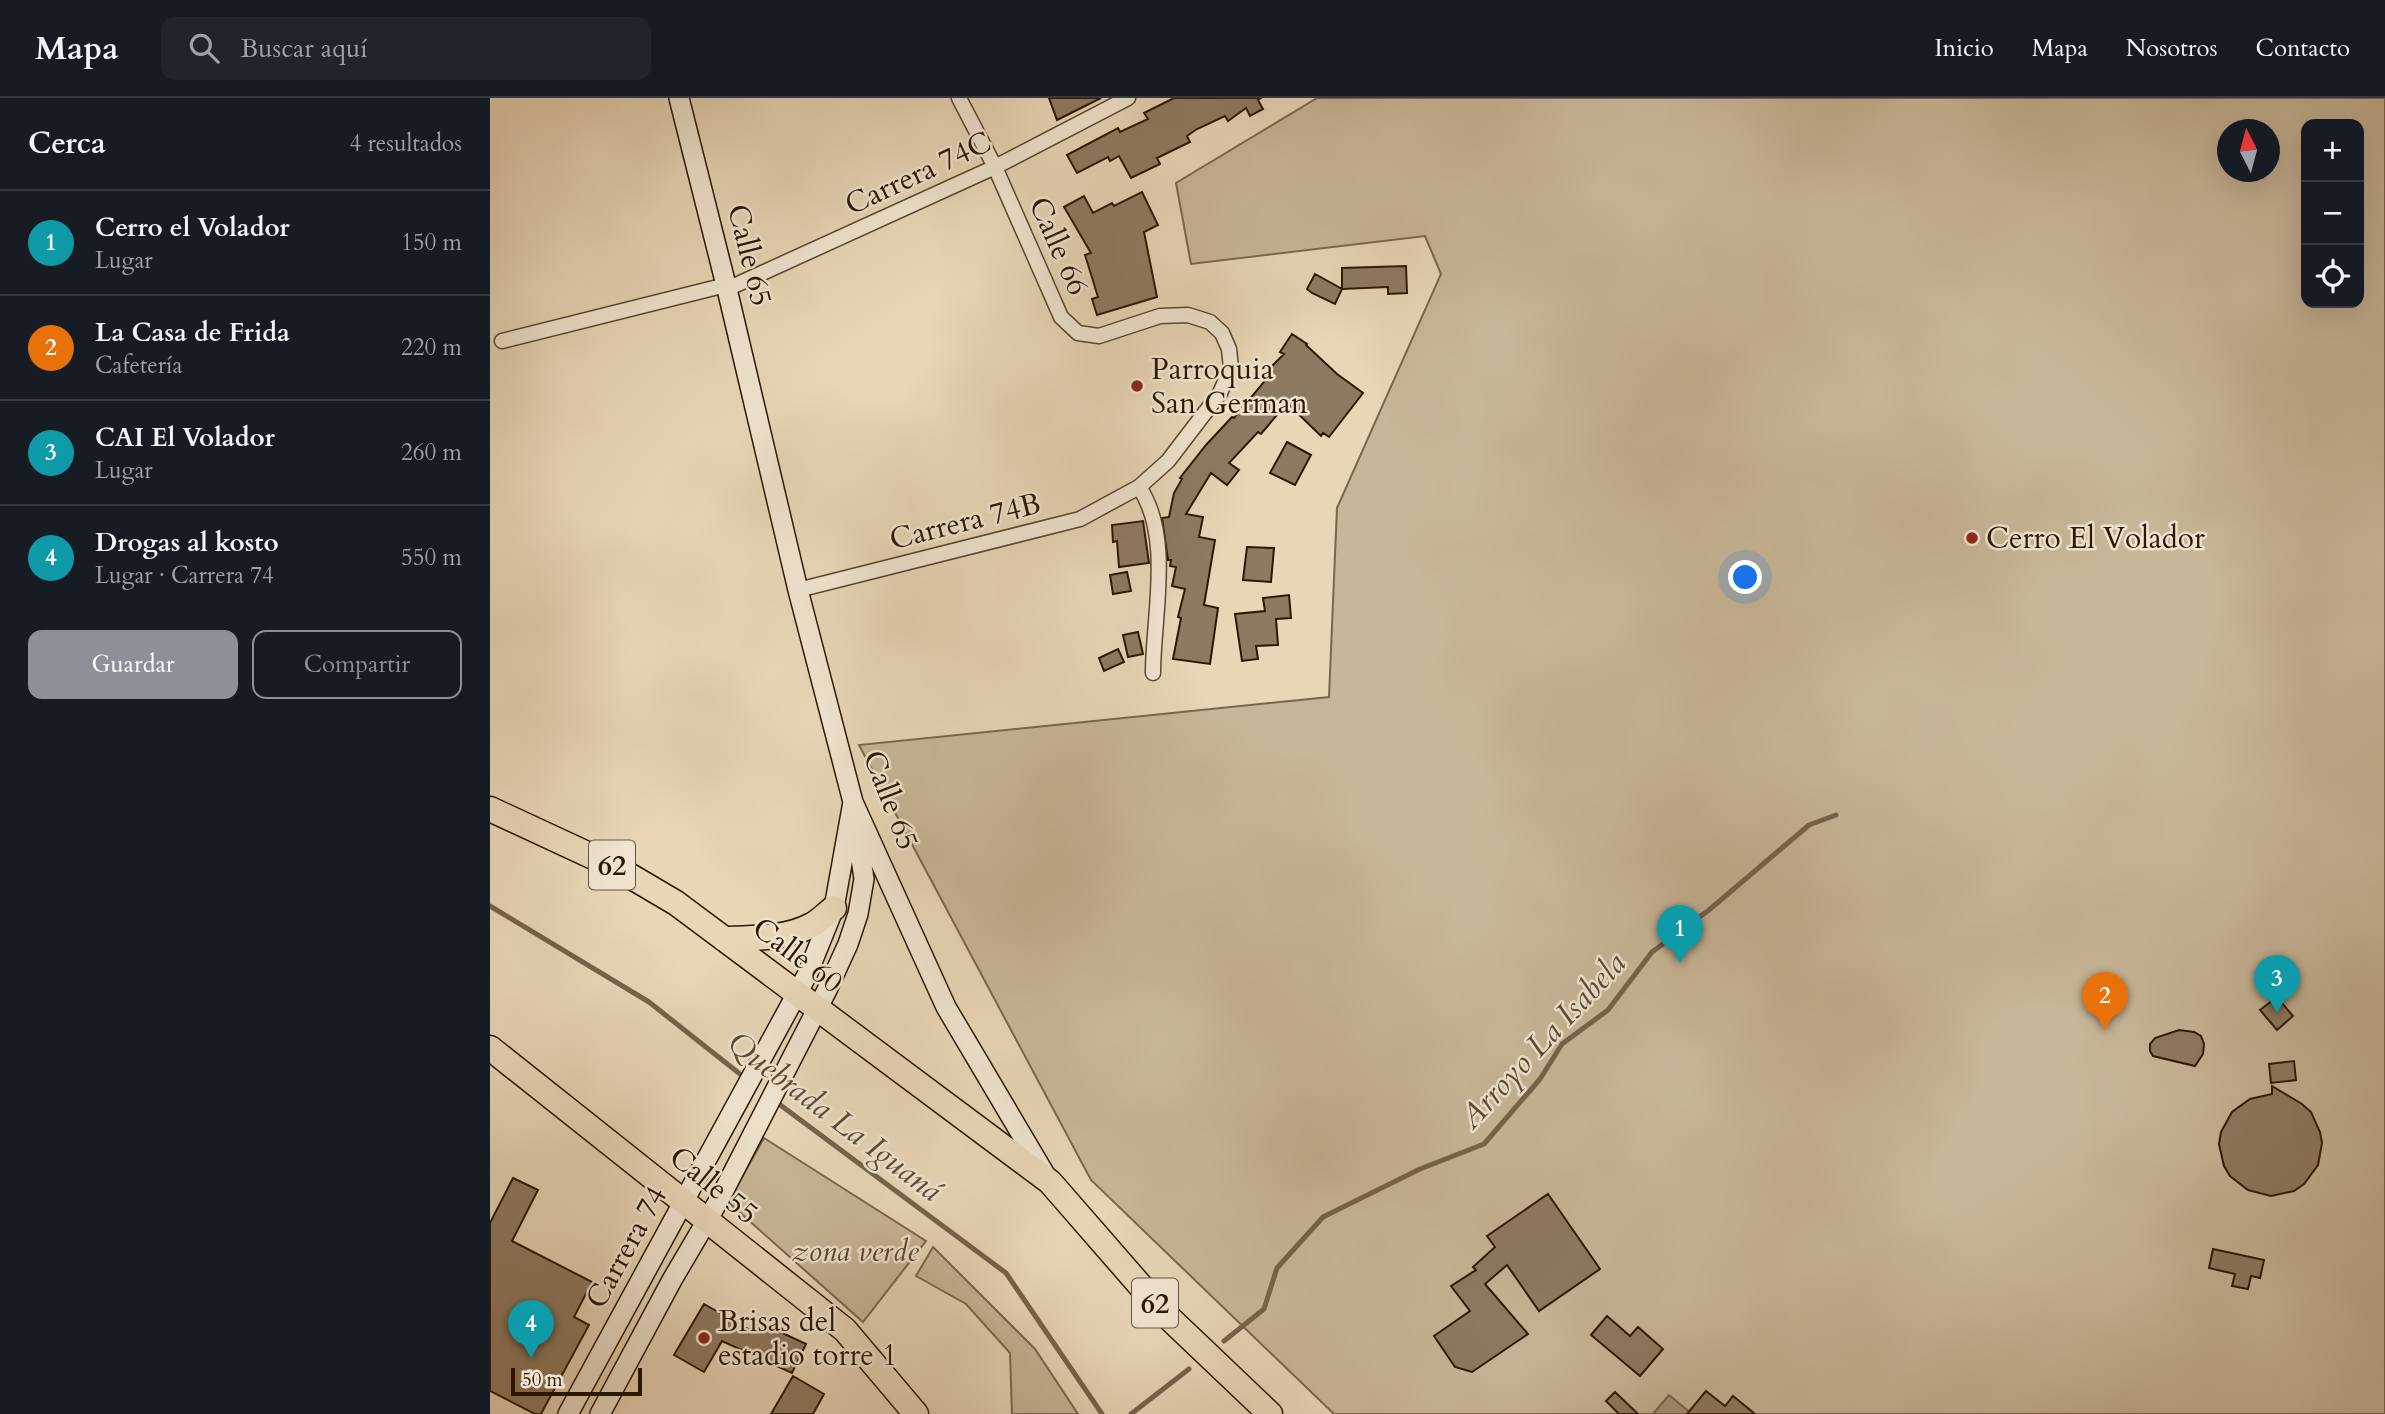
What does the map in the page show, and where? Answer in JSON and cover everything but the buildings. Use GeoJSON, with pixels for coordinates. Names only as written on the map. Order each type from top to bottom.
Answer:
{"type":"FeatureCollection","features":[{"type":"Feature","properties":{"kind":"highway","name":"Calle 60"},"geometry":{"type":"LineString","coordinates":[[490,809],[615,867],[676,903],[1050,1182]]}},
{"type":"Feature","properties":{"kind":"highway"},"geometry":{"type":"LineString","coordinates":[[724,939],[773,937],[794,932],[813,925],[835,908]]}},
{"type":"Feature","properties":{"kind":"highway","name":"Calle 55"},"geometry":{"type":"LineString","coordinates":[[490,1048],[845,1330],[916,1414]]}},
{"type":"Feature","properties":{"kind":"highway","name":"Calle 65"},"geometry":{"type":"LineString","coordinates":[[1050,1182],[1164,1314],[1270,1414]]}},
{"type":"Feature","properties":{"kind":"street","name":"Calle 65"},"geometry":{"type":"LineString","coordinates":[[679,98],[727,287],[798,590],[853,802],[946,1007],[1050,1182]]}},
{"type":"Feature","properties":{"kind":"street","name":"Calle 66"},"geometry":{"type":"LineString","coordinates":[[960,98],[995,167],[1061,317],[1078,333],[1099,336],[1160,316],[1188,315],[1210,322],[1222,334],[1229,349]]}},
{"type":"Feature","properties":{"kind":"street","name":"Carrera 74C"},"geometry":{"type":"LineString","coordinates":[[502,341],[727,287],[995,167],[1128,98]]}},
{"type":"Feature","properties":{"kind":"street","name":"Carrera 74B"},"geometry":{"type":"LineString","coordinates":[[798,590],[1080,519],[1139,487],[1168,461],[1220,393],[1231,368],[1229,349]]}},
{"type":"Feature","properties":{"kind":"street"},"geometry":{"type":"LineString","coordinates":[[1139,487],[1150,509],[1158,554],[1153,673]]}},
{"type":"Feature","properties":{"kind":"street","name":"Carrera 74"},"geometry":{"type":"LineString","coordinates":[[568,1414],[797,994],[835,908],[853,802]]}},
{"type":"Feature","properties":{"kind":"street","name":"Carrera 74"},"geometry":{"type":"LineString","coordinates":[[600,1414],[672,1280],[708,1220],[848,944],[864,879],[853,802]]}},
{"type":"Feature","properties":{"kind":"green space","name":"Cerro El Volador"},"geometry":{"type":"Polygon","coordinates":[[[1317,98],[2385,98],[2385,1414],[1334,1414],[1091,1180],[859,745],[1329,697],[1337,508],[1441,274],[1425,236],[1191,264],[1176,183],[1317,98]]]}},
{"type":"Feature","properties":{"kind":"green space","name":"zona verde"},"geometry":{"type":"Polygon","coordinates":[[[764,1138],[926,1241],[863,1322],[728,1202],[764,1138]]]}},
{"type":"Feature","properties":{"kind":"green space","name":"zona verde"},"geometry":{"type":"Polygon","coordinates":[[[933,1247],[1035,1349],[1078,1414],[1012,1414],[1010,1353],[966,1304],[916,1276],[933,1247]]]}},
{"type":"Feature","properties":{"kind":"shaded area"},"geometry":{"type":"Polygon","coordinates":[[[1669,1395],[1692,1414],[1653,1414],[1669,1395]]]}},
{"type":"Feature","properties":{"kind":"waterway","name":"Arroyo La Isabela"},"geometry":{"type":"LineString","coordinates":[[1224,1341],[1264,1309],[1277,1268],[1323,1217],[1420,1169],[1484,1144],[1540,1079],[1562,1044],[1608,1010],[1652,952],[1709,910],[1809,825],[1836,815]]}},
{"type":"Feature","properties":{"kind":"waterway","name":"Quebrada La Iguaná"},"geometry":{"type":"LineString","coordinates":[[490,906],[649,1002],[745,1078]]}},
{"type":"Feature","properties":{"kind":"waterway","name":"Quebrada La Iguaná"},"geometry":{"type":"LineString","coordinates":[[775,1101],[1006,1273],[1102,1414]]}},
{"type":"Feature","properties":{"kind":"waterway","name":"Arroyo La Isabela"},"geometry":{"type":"LineString","coordinates":[[1131,1414],[1189,1369]]}},
{"type":"Feature","properties":{"kind":"place","name":"Parroquia San German"},"geometry":{"type":"Point","coordinates":[1137,386]}},
{"type":"Feature","properties":{"kind":"place","name":"Cerro El Volador"},"geometry":{"type":"Point","coordinates":[1972,538]}},
{"type":"Feature","properties":{"kind":"place","name":"Cerro el Volador"},"geometry":{"type":"Point","coordinates":[1680,963]}},
{"type":"Feature","properties":{"kind":"place","name":"CAI El Volador"},"geometry":{"type":"Point","coordinates":[2277,1013]}},
{"type":"Feature","properties":{"kind":"place","name":"La Casa de Frida"},"geometry":{"type":"Point","coordinates":[2105,1030]}},
{"type":"Feature","properties":{"kind":"place","name":"Brisas del estadio torre 1"},"geometry":{"type":"Point","coordinates":[704,1338]}},
{"type":"Feature","properties":{"kind":"place","name":"Drogas al kosto"},"geometry":{"type":"Point","coordinates":[531,1358]}}]}
